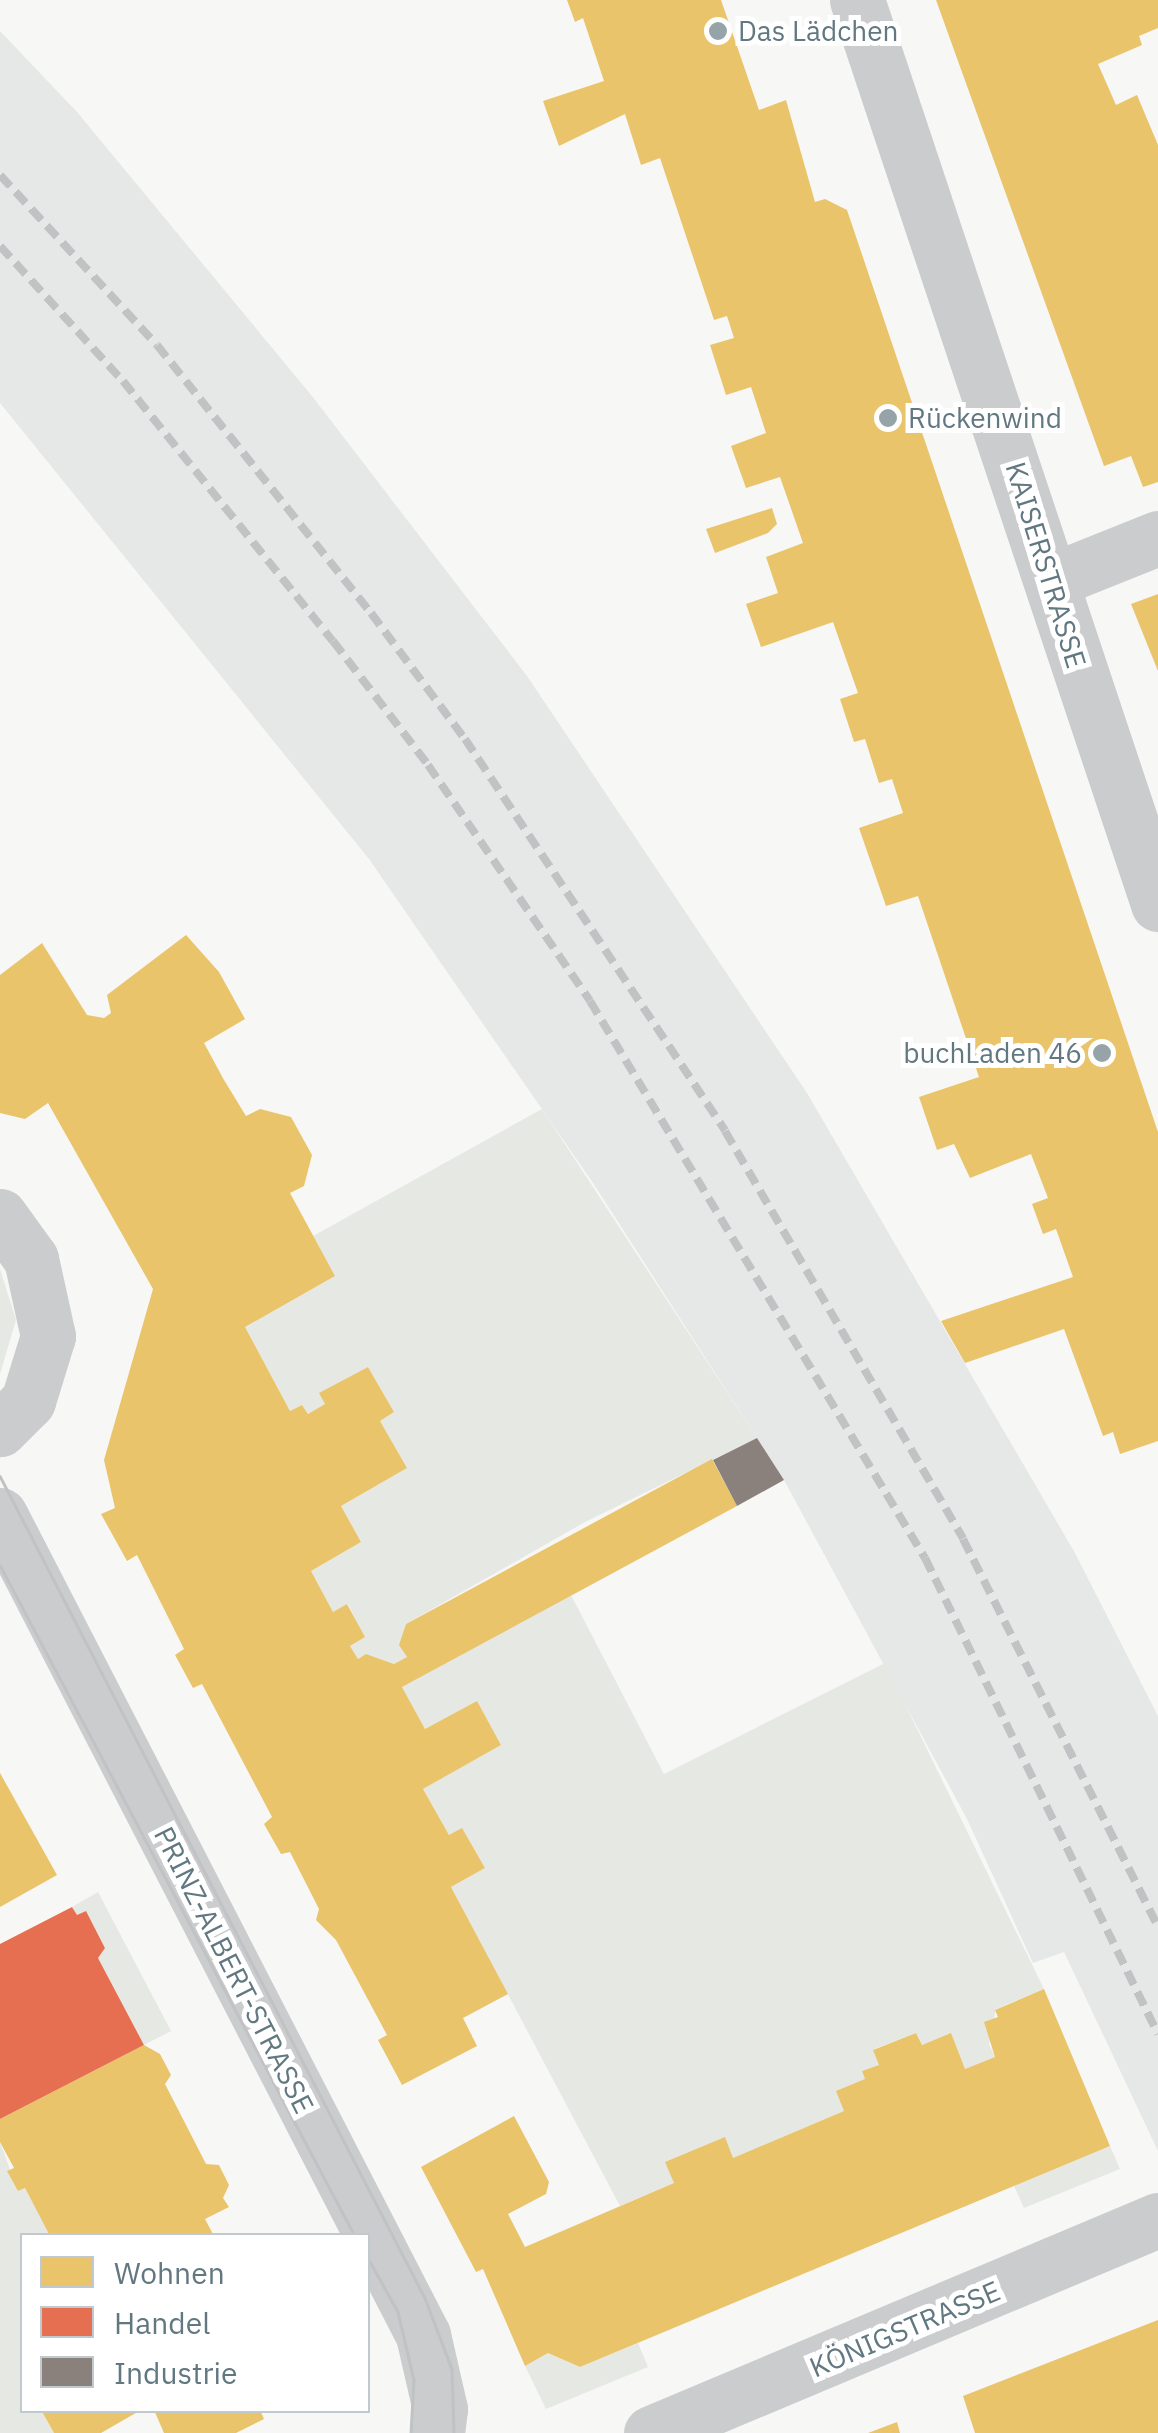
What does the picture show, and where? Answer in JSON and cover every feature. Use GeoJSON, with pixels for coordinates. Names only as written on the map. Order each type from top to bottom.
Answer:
{"type":"FeatureCollection","features":[{"type":"Feature","properties":{"kind":"street","name":"KAISERSTRASSE"},"geometry":{"type":"LineString","coordinates":[[857,0],[1158,904]]}},
{"type":"Feature","properties":{"kind":"street"},"geometry":{"type":"LineString","coordinates":[[1053,580],[1158,538]]}},
{"type":"Feature","properties":{"kind":"street"},"geometry":{"type":"LineString","coordinates":[[0,1216],[32,1259],[48,1336],[28,1402],[0,1429]]}},
{"type":"Feature","properties":{"kind":"street","name":"PRINZ-ALBERT-STRASSE"},"geometry":{"type":"LineString","coordinates":[[0,1515],[423,2335],[440,2408],[437,2433]]}},
{"type":"Feature","properties":{"kind":"street","name":"KÖNIGSTRASSE"},"geometry":{"type":"LineString","coordinates":[[651,2433],[1158,2220]]}},
{"type":"Feature","properties":{"kind":"shaded area"},"geometry":{"type":"Polygon","coordinates":[[[0,31],[77,112],[312,396],[527,676],[807,1093],[1075,1553],[1158,1716],[1158,2151],[1064,1952],[1033,1963],[967,1819],[784,1480],[593,1183],[369,859],[0,403],[0,31]]]}},
{"type":"Feature","properties":{"kind":"shaded area"},"geometry":{"type":"Polygon","coordinates":[[[542,1109],[757,1438],[585,1522],[406,1624],[400,1645],[407,1657],[394,1664],[366,1654],[358,1659],[350,1646],[364,1637],[348,1604],[333,1612],[311,1571],[361,1542],[341,1506],[407,1468],[380,1421],[394,1412],[368,1367],[320,1393],[325,1404],[308,1414],[302,1405],[290,1411],[245,1327],[335,1276],[313,1236],[542,1109]]]}},
{"type":"Feature","properties":{"kind":"shaded area"},"geometry":{"type":"Polygon","coordinates":[[[0,1269],[16,1320],[0,1374],[0,1269]]]}},
{"type":"Feature","properties":{"kind":"shaded area"},"geometry":{"type":"Polygon","coordinates":[[[571,1595],[664,1774],[885,1663],[1044,1989],[996,2009],[989,2044],[995,2057],[965,2069],[950,2034],[922,2045],[916,2033],[874,2049],[879,2065],[862,2071],[865,2079],[844,2111],[733,2158],[666,2162],[674,2183],[620,2206],[451,1887],[485,1868],[462,1829],[449,1835],[423,1789],[501,1745],[477,1702],[425,1729],[402,1687],[571,1595]]]}},
{"type":"Feature","properties":{"kind":"shaded area"},"geometry":{"type":"Polygon","coordinates":[[[98,1892],[171,2031],[144,2045],[98,1958],[105,1947],[86,1911],[77,1915],[72,1907],[98,1892]]]}},
{"type":"Feature","properties":{"kind":"shaded area"},"geometry":{"type":"Polygon","coordinates":[[[0,2142],[18,2191],[25,2188],[49,2233],[20,2233],[20,2413],[42,2413],[54,2433],[0,2433],[0,2142]]]}},
{"type":"Feature","properties":{"kind":"shaded area"},"geometry":{"type":"Polygon","coordinates":[[[1110,2146],[1120,2169],[1024,2208],[1014,2186],[1110,2146]]]}},
{"type":"Feature","properties":{"kind":"shaded area"},"geometry":{"type":"Polygon","coordinates":[[[638,2343],[648,2367],[546,2409],[525,2366],[548,2353],[580,2367],[638,2343]]]}},
{"type":"Feature","properties":{"kind":"building: Wohnen"},"geometry":{"type":"Polygon","coordinates":[[[567,0],[721,0],[759,110],[786,100],[815,202],[825,199],[847,210],[1158,1132],[1158,1441],[1120,1454],[1113,1432],[1103,1436],[1064,1329],[965,1363],[941,1321],[1073,1277],[1056,1229],[1043,1234],[1032,1204],[1048,1198],[1031,1154],[970,1178],[954,1144],[937,1150],[919,1097],[979,1077],[918,896],[886,906],[859,828],[903,813],[892,779],[879,783],[865,739],[854,742],[840,699],[858,693],[833,622],[761,647],[746,604],[778,593],[766,557],[803,543],[780,477],[746,488],[731,446],[766,433],[751,387],[726,395],[710,345],[734,338],[727,316],[714,320],[660,158],[641,165],[625,114],[559,146],[543,101],[604,81],[583,18],[575,22],[567,0]]]}},
{"type":"Feature","properties":{"kind":"building: Wohnen"},"geometry":{"type":"Polygon","coordinates":[[[936,0],[1158,0],[1158,28],[1139,36],[1142,45],[1098,64],[1116,105],[1137,95],[1158,145],[1158,482],[1143,487],[1131,456],[1104,466],[936,0]]]}},
{"type":"Feature","properties":{"kind":"building: Wohnen"},"geometry":{"type":"Polygon","coordinates":[[[772,508],[777,524],[768,533],[715,553],[706,529],[772,508]]]}},
{"type":"Feature","properties":{"kind":"building: Wohnen"},"geometry":{"type":"Polygon","coordinates":[[[1158,594],[1158,671],[1131,604],[1158,594]]]}},
{"type":"Feature","properties":{"kind":"building: Wohnen"},"geometry":{"type":"Polygon","coordinates":[[[186,935],[219,972],[245,1019],[204,1043],[224,1080],[246,1116],[260,1109],[291,1117],[312,1155],[304,1186],[290,1193],[335,1276],[245,1327],[290,1411],[302,1405],[308,1414],[325,1404],[319,1393],[368,1367],[394,1412],[380,1421],[407,1468],[341,1506],[361,1542],[311,1571],[333,1612],[347,1604],[365,1637],[350,1646],[358,1659],[366,1654],[394,1664],[407,1657],[399,1645],[406,1624],[712,1459],[737,1506],[402,1687],[425,1729],[477,1701],[501,1745],[423,1789],[449,1835],[462,1828],[485,1868],[451,1887],[508,1994],[463,2018],[477,2046],[402,2085],[378,2040],[387,2035],[336,1940],[316,1920],[319,1909],[290,1852],[281,1854],[264,1824],[272,1817],[202,1684],[193,1688],[175,1655],[184,1649],[137,1555],[127,1561],[101,1514],[115,1508],[104,1460],[153,1289],[48,1103],[25,1119],[0,1113],[0,975],[42,943],[87,1015],[104,1018],[111,1013],[107,995],[186,935]]]}},
{"type":"Feature","properties":{"kind":"building: Wohnen"},"geometry":{"type":"Polygon","coordinates":[[[0,1773],[57,1875],[0,1907],[0,1773]]]}},
{"type":"Feature","properties":{"kind":"building: Wohnen"},"geometry":{"type":"Polygon","coordinates":[[[1044,1989],[1110,2146],[580,2367],[548,2353],[525,2366],[483,2269],[476,2272],[421,2167],[514,2116],[549,2182],[546,2194],[508,2214],[525,2247],[674,2183],[665,2162],[725,2137],[733,2158],[844,2111],[836,2091],[865,2079],[862,2071],[879,2065],[873,2050],[916,2033],[922,2045],[951,2033],[965,2069],[995,2057],[984,2022],[998,2017],[995,2010],[1044,1989]]]}},
{"type":"Feature","properties":{"kind":"building: Wohnen"},"geometry":{"type":"Polygon","coordinates":[[[144,2045],[160,2054],[171,2075],[165,2084],[206,2164],[219,2165],[229,2185],[223,2198],[229,2207],[205,2219],[212,2233],[48,2233],[25,2188],[18,2191],[7,2171],[14,2168],[0,2142],[0,2119],[144,2045]]]}},
{"type":"Feature","properties":{"kind":"building: Wohnen"},"geometry":{"type":"Polygon","coordinates":[[[1158,2320],[1158,2433],[975,2433],[963,2396],[1158,2320]]]}},
{"type":"Feature","properties":{"kind":"building: Wohnen"},"geometry":{"type":"Polygon","coordinates":[[[43,2413],[136,2413],[101,2433],[54,2433],[43,2413]]]}},
{"type":"Feature","properties":{"kind":"building: Wohnen"},"geometry":{"type":"Polygon","coordinates":[[[155,2413],[261,2413],[264,2419],[236,2433],[164,2433],[155,2413]]]}},
{"type":"Feature","properties":{"kind":"building: Wohnen"},"geometry":{"type":"Polygon","coordinates":[[[897,2422],[900,2433],[868,2433],[897,2422]]]}},
{"type":"Feature","properties":{"kind":"building: Handel"},"geometry":{"type":"Polygon","coordinates":[[[72,1907],[77,1915],[86,1911],[105,1948],[98,1958],[144,2045],[0,2119],[0,1944],[72,1907]]]}},
{"type":"Feature","properties":{"kind":"building: Industrie"},"geometry":{"type":"Polygon","coordinates":[[[757,1438],[784,1480],[737,1506],[713,1460],[757,1438]]]}},
{"type":"Feature","properties":{"kind":"tram line"},"geometry":{"type":"LineString","coordinates":[[0,1476],[425,2298],[452,2369],[454,2433]]}},
{"type":"Feature","properties":{"kind":"tram line"},"geometry":{"type":"LineString","coordinates":[[0,1565],[353,2233]]}},
{"type":"Feature","properties":{"kind":"tram line"},"geometry":{"type":"LineString","coordinates":[[370,2262],[398,2312],[414,2380],[411,2433]]}},
{"type":"Feature","properties":{"kind":"railway"},"geometry":{"type":"LineString","coordinates":[[0,175],[157,345],[371,613],[465,739],[725,1131],[963,1539],[1158,1926]]}},
{"type":"Feature","properties":{"kind":"railway"},"geometry":{"type":"LineString","coordinates":[[0,246],[123,381],[333,641],[428,765],[590,1001],[925,1558],[1158,2034]]}},
{"type":"Feature","properties":{"kind":"place","name":"Das Lädchen"},"geometry":{"type":"Point","coordinates":[718,31]}},
{"type":"Feature","properties":{"kind":"place","name":"Rückenwind"},"geometry":{"type":"Point","coordinates":[888,418]}},
{"type":"Feature","properties":{"kind":"place","name":"buchLaden 46"},"geometry":{"type":"Point","coordinates":[1102,1053]}}]}
